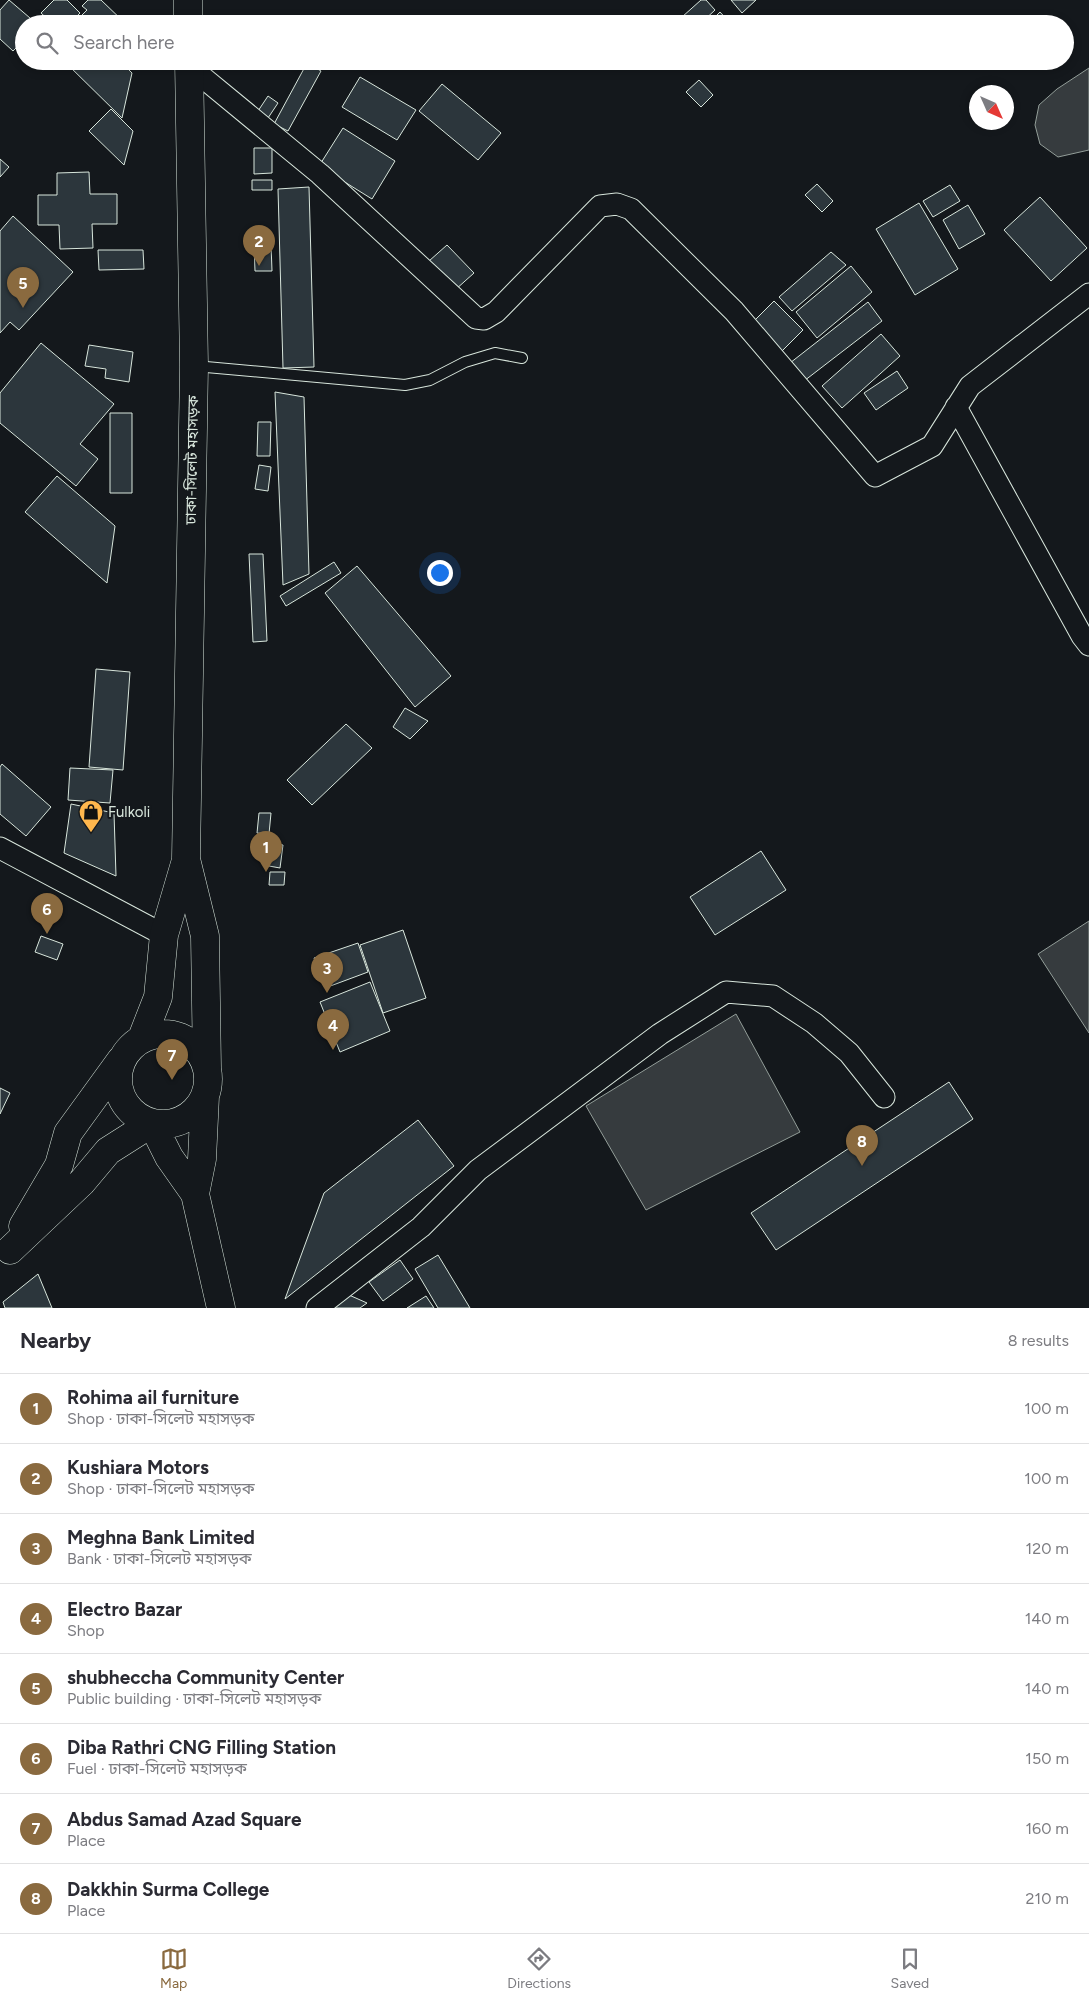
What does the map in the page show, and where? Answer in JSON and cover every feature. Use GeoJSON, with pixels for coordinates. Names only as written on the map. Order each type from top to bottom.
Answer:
{"type":"FeatureCollection","features":[{"type":"Feature","properties":{"kind":"highway"},"geometry":{"type":"LineString","coordinates":[[188,0],[188,15]]}},
{"type":"Feature","properties":{"kind":"highway","name":"ঢাকা-সিলেট মহাসড়ক"},"geometry":{"type":"LineString","coordinates":[[186,859],[194,366],[189,70]]}},
{"type":"Feature","properties":{"kind":"highway"},"geometry":{"type":"LineString","coordinates":[[186,859],[164,935],[158,997],[134,1046],[119,1069],[118,1084],[122,1099],[142,1129],[169,1156],[195,1194],[221,1308]]}},
{"type":"Feature","properties":{"kind":"highway"},"geometry":{"type":"LineString","coordinates":[[186,859],[205,936],[208,1082],[205,1096],[202,1159],[195,1194]]}},
{"type":"Feature","properties":{"kind":"highway"},"geometry":{"type":"LineString","coordinates":[[5,1257],[58,1165],[68,1133],[134,1046],[164,1033],[179,1036],[193,1044],[202,1054],[207,1068]]}},
{"type":"Feature","properties":{"kind":"highway"},"geometry":{"type":"LineString","coordinates":[[5,1257],[82,1182],[108,1151],[142,1129],[173,1123],[186,1118],[197,1108],[205,1096]]}},
{"type":"Feature","properties":{"kind":"street"},"geometry":{"type":"LineString","coordinates":[[196,70],[320,174],[476,318],[484,319],[496,312],[600,206],[617,204],[631,209],[734,311],[875,476],[932,446],[970,386],[1089,294]]}},
{"type":"Feature","properties":{"kind":"street"},"geometry":{"type":"LineString","coordinates":[[956,408],[1082,636],[1089,645]]}},
{"type":"Feature","properties":{"kind":"street"},"geometry":{"type":"LineString","coordinates":[[0,848],[164,935]]}},
{"type":"Feature","properties":{"kind":"street"},"geometry":{"type":"LineString","coordinates":[[317,1308],[421,1227],[478,1170],[660,1034],[726,992],[773,996],[814,1024],[849,1053],[884,1097]]}},
{"type":"Feature","properties":{"kind":"lane"},"geometry":{"type":"LineString","coordinates":[[194,366],[405,385],[430,380],[464,362],[494,353],[522,358]]}},
{"type":"Feature","properties":{"kind":"shaded area"},"geometry":{"type":"Polygon","coordinates":[[[1089,68],[1089,150],[1058,157],[1040,144],[1035,125],[1039,105],[1057,89],[1089,68]]]}},
{"type":"Feature","properties":{"kind":"shaded area"},"geometry":{"type":"Polygon","coordinates":[[[1089,921],[1089,1033],[1038,954],[1089,921]]]}},
{"type":"Feature","properties":{"kind":"shaded area"},"geometry":{"type":"Polygon","coordinates":[[[736,1014],[800,1132],[646,1210],[586,1106],[736,1014]]]}},
{"type":"Feature","properties":{"kind":"building"},"geometry":{"type":"Polygon","coordinates":[[[9,0],[26,15],[15,15],[15,49],[13,51],[0,39],[0,10],[9,0]]]}},
{"type":"Feature","properties":{"kind":"building"},"geometry":{"type":"Polygon","coordinates":[[[54,0],[67,0],[80,13],[78,15],[43,15],[41,13],[54,0]]]}},
{"type":"Feature","properties":{"kind":"building"},"geometry":{"type":"Polygon","coordinates":[[[88,0],[101,0],[117,15],[82,15],[87,10],[82,6],[88,0]]]}},
{"type":"Feature","properties":{"kind":"building"},"geometry":{"type":"Polygon","coordinates":[[[701,0],[706,0],[715,10],[710,15],[684,15],[701,0]]]}},
{"type":"Feature","properties":{"kind":"building"},"geometry":{"type":"Polygon","coordinates":[[[731,0],[756,0],[742,13],[731,0]]]}},
{"type":"Feature","properties":{"kind":"building"},"geometry":{"type":"Polygon","coordinates":[[[73,70],[129,70],[132,73],[122,118],[73,70]]]}},
{"type":"Feature","properties":{"kind":"building"},"geometry":{"type":"Polygon","coordinates":[[[303,70],[321,71],[288,131],[274,124],[303,70]]]}},
{"type":"Feature","properties":{"kind":"building"},"geometry":{"type":"Polygon","coordinates":[[[360,77],[416,110],[397,140],[342,107],[360,77]]]}},
{"type":"Feature","properties":{"kind":"building"},"geometry":{"type":"Polygon","coordinates":[[[699,80],[713,95],[701,107],[686,92],[699,80]]]}},
{"type":"Feature","properties":{"kind":"building"},"geometry":{"type":"Polygon","coordinates":[[[442,84],[501,133],[478,160],[419,111],[442,84]]]}},
{"type":"Feature","properties":{"kind":"building"},"geometry":{"type":"Polygon","coordinates":[[[268,96],[278,103],[268,118],[258,111],[268,96]]]}},
{"type":"Feature","properties":{"kind":"building"},"geometry":{"type":"Polygon","coordinates":[[[111,109],[133,131],[124,165],[89,131],[111,109]]]}},
{"type":"Feature","properties":{"kind":"building"},"geometry":{"type":"Polygon","coordinates":[[[343,128],[395,161],[372,199],[319,166],[343,128]]]}},
{"type":"Feature","properties":{"kind":"building"},"geometry":{"type":"Polygon","coordinates":[[[254,148],[272,148],[272,173],[254,174],[254,148]]]}},
{"type":"Feature","properties":{"kind":"building"},"geometry":{"type":"Polygon","coordinates":[[[0,159],[9,167],[0,177],[0,159]]]}},
{"type":"Feature","properties":{"kind":"building"},"geometry":{"type":"Polygon","coordinates":[[[89,172],[90,194],[117,194],[117,224],[92,224],[93,248],[60,249],[59,225],[38,225],[38,195],[57,195],[57,173],[89,172]]]}},
{"type":"Feature","properties":{"kind":"building"},"geometry":{"type":"Polygon","coordinates":[[[252,180],[272,180],[272,190],[252,190],[252,180]]]}},
{"type":"Feature","properties":{"kind":"building"},"geometry":{"type":"Polygon","coordinates":[[[817,184],[833,201],[822,212],[805,195],[817,184]]]}},
{"type":"Feature","properties":{"kind":"building"},"geometry":{"type":"Polygon","coordinates":[[[950,185],[960,201],[933,217],[923,201],[950,185]]]}},
{"type":"Feature","properties":{"kind":"building"},"geometry":{"type":"Polygon","coordinates":[[[309,187],[314,367],[283,368],[278,189],[309,187]]]}},
{"type":"Feature","properties":{"kind":"building"},"geometry":{"type":"Polygon","coordinates":[[[1040,197],[1087,248],[1051,281],[1004,230],[1040,197]]]}},
{"type":"Feature","properties":{"kind":"building"},"geometry":{"type":"Polygon","coordinates":[[[919,203],[958,269],[915,295],[876,229],[919,203]]]}},
{"type":"Feature","properties":{"kind":"building"},"geometry":{"type":"Polygon","coordinates":[[[968,205],[985,234],[959,249],[943,220],[968,205]]]}},
{"type":"Feature","properties":{"kind":"building"},"geometry":{"type":"Polygon","coordinates":[[[13,216],[73,272],[19,330],[10,322],[0,333],[0,231],[13,216]]]}},
{"type":"Feature","properties":{"kind":"building"},"geometry":{"type":"Polygon","coordinates":[[[271,244],[272,271],[255,271],[254,245],[271,244]]]}},
{"type":"Feature","properties":{"kind":"building"},"geometry":{"type":"Polygon","coordinates":[[[447,245],[474,273],[455,290],[429,261],[447,245]]]}},
{"type":"Feature","properties":{"kind":"building"},"geometry":{"type":"Polygon","coordinates":[[[98,250],[143,250],[144,269],[99,270],[98,250]]]}},
{"type":"Feature","properties":{"kind":"building"},"geometry":{"type":"Polygon","coordinates":[[[831,252],[846,265],[792,311],[779,297],[831,252]]]}},
{"type":"Feature","properties":{"kind":"building"},"geometry":{"type":"Polygon","coordinates":[[[851,266],[872,292],[817,338],[796,312],[851,266]]]}},
{"type":"Feature","properties":{"kind":"building"},"geometry":{"type":"Polygon","coordinates":[[[774,301],[803,330],[782,351],[753,322],[774,301]]]}},
{"type":"Feature","properties":{"kind":"building"},"geometry":{"type":"Polygon","coordinates":[[[868,302],[882,321],[804,381],[790,363],[868,302]]]}},
{"type":"Feature","properties":{"kind":"building"},"geometry":{"type":"Polygon","coordinates":[[[881,334],[900,356],[842,408],[822,386],[881,334]]]}},
{"type":"Feature","properties":{"kind":"building"},"geometry":{"type":"Polygon","coordinates":[[[41,343],[114,404],[80,444],[98,459],[76,486],[0,423],[0,393],[41,343]]]}},
{"type":"Feature","properties":{"kind":"building"},"geometry":{"type":"Polygon","coordinates":[[[89,345],[133,352],[129,382],[105,378],[106,369],[85,366],[89,345]]]}},
{"type":"Feature","properties":{"kind":"building"},"geometry":{"type":"Polygon","coordinates":[[[897,371],[908,388],[876,410],[864,393],[897,371]]]}},
{"type":"Feature","properties":{"kind":"building"},"geometry":{"type":"Polygon","coordinates":[[[275,392],[304,397],[309,574],[283,585],[275,392]]]}},
{"type":"Feature","properties":{"kind":"building"},"geometry":{"type":"Polygon","coordinates":[[[110,413],[132,413],[132,493],[110,493],[110,413]]]}},
{"type":"Feature","properties":{"kind":"building"},"geometry":{"type":"Polygon","coordinates":[[[258,422],[271,422],[270,456],[257,456],[258,422]]]}},
{"type":"Feature","properties":{"kind":"building"},"geometry":{"type":"Polygon","coordinates":[[[259,465],[271,467],[268,491],[255,489],[259,465]]]}},
{"type":"Feature","properties":{"kind":"building"},"geometry":{"type":"Polygon","coordinates":[[[57,476],[115,526],[107,583],[25,512],[57,476]]]}},
{"type":"Feature","properties":{"kind":"building"},"geometry":{"type":"Polygon","coordinates":[[[249,554],[263,554],[267,641],[253,642],[249,554]]]}},
{"type":"Feature","properties":{"kind":"building"},"geometry":{"type":"Polygon","coordinates":[[[334,562],[341,573],[286,606],[280,596],[334,562]]]}},
{"type":"Feature","properties":{"kind":"building"},"geometry":{"type":"Polygon","coordinates":[[[357,566],[451,676],[415,707],[325,593],[357,566]]]}},
{"type":"Feature","properties":{"kind":"building"},"geometry":{"type":"Polygon","coordinates":[[[96,669],[130,672],[123,770],[89,767],[96,669]]]}},
{"type":"Feature","properties":{"kind":"building"},"geometry":{"type":"Polygon","coordinates":[[[405,708],[428,721],[410,739],[393,727],[405,708]]]}},
{"type":"Feature","properties":{"kind":"building"},"geometry":{"type":"Polygon","coordinates":[[[346,724],[372,748],[312,805],[287,780],[346,724]]]}},
{"type":"Feature","properties":{"kind":"building"},"geometry":{"type":"Polygon","coordinates":[[[2,764],[51,807],[26,836],[0,814],[0,767],[2,764]]]}},
{"type":"Feature","properties":{"kind":"building"},"geometry":{"type":"Polygon","coordinates":[[[70,768],[113,770],[110,803],[68,800],[70,768]]]}},
{"type":"Feature","properties":{"kind":"building","name":"Fulkoli"},"geometry":{"type":"Polygon","coordinates":[[[71,804],[114,813],[116,876],[64,853],[71,804]]]}},
{"type":"Feature","properties":{"kind":"building"},"geometry":{"type":"Polygon","coordinates":[[[259,813],[271,813],[269,834],[257,833],[259,813]]]}},
{"type":"Feature","properties":{"kind":"building"},"geometry":{"type":"Polygon","coordinates":[[[271,843],[283,845],[280,868],[269,866],[271,843]]]}},
{"type":"Feature","properties":{"kind":"building"},"geometry":{"type":"Polygon","coordinates":[[[761,851],[786,890],[715,935],[690,897],[761,851]]]}},
{"type":"Feature","properties":{"kind":"building"},"geometry":{"type":"Polygon","coordinates":[[[270,872],[285,872],[284,885],[269,885],[270,872]]]}},
{"type":"Feature","properties":{"kind":"building"},"geometry":{"type":"Polygon","coordinates":[[[403,930],[426,998],[383,1013],[360,945],[403,930]]]}},
{"type":"Feature","properties":{"kind":"building"},"geometry":{"type":"Polygon","coordinates":[[[41,936],[63,944],[57,960],[35,952],[41,936]]]}},
{"type":"Feature","properties":{"kind":"building"},"geometry":{"type":"Polygon","coordinates":[[[358,943],[368,972],[325,988],[314,958],[358,943]]]}},
{"type":"Feature","properties":{"kind":"building"},"geometry":{"type":"Polygon","coordinates":[[[370,982],[390,1031],[340,1052],[320,1002],[370,982]]]}},
{"type":"Feature","properties":{"kind":"building"},"geometry":{"type":"Polygon","coordinates":[[[949,1082],[973,1119],[776,1250],[751,1213],[949,1082]]]}},
{"type":"Feature","properties":{"kind":"building"},"geometry":{"type":"Polygon","coordinates":[[[0,1088],[10,1093],[0,1114],[0,1088]]]}},
{"type":"Feature","properties":{"kind":"building"},"geometry":{"type":"Polygon","coordinates":[[[418,1120],[454,1166],[285,1299],[324,1193],[418,1120]]]}},
{"type":"Feature","properties":{"kind":"building"},"geometry":{"type":"Polygon","coordinates":[[[438,1255],[470,1308],[438,1308],[415,1269],[438,1255]]]}},
{"type":"Feature","properties":{"kind":"building"},"geometry":{"type":"Polygon","coordinates":[[[400,1260],[413,1279],[383,1301],[369,1282],[400,1260]]]}},
{"type":"Feature","properties":{"kind":"building"},"geometry":{"type":"Polygon","coordinates":[[[38,1274],[52,1308],[5,1308],[3,1302],[38,1274]]]}},
{"type":"Feature","properties":{"kind":"building"},"geometry":{"type":"Polygon","coordinates":[[[349,1295],[367,1303],[360,1308],[329,1308],[349,1295]]]}},
{"type":"Feature","properties":{"kind":"building"},"geometry":{"type":"Polygon","coordinates":[[[426,1296],[434,1308],[407,1308],[426,1296]]]}},
{"type":"Feature","properties":{"kind":"place","name":"Kushiara Motors"},"geometry":{"type":"Point","coordinates":[259,266]}},
{"type":"Feature","properties":{"kind":"place","name":"shubheccha Community Center"},"geometry":{"type":"Point","coordinates":[23,308]}},
{"type":"Feature","properties":{"kind":"place","name":"Fulkoli"},"geometry":{"type":"Point","coordinates":[91,833]}},
{"type":"Feature","properties":{"kind":"place","name":"Rohima ail furniture"},"geometry":{"type":"Point","coordinates":[266,872]}},
{"type":"Feature","properties":{"kind":"place","name":"Diba Rathri CNG Filling Station"},"geometry":{"type":"Point","coordinates":[47,934]}},
{"type":"Feature","properties":{"kind":"place","name":"Meghna Bank Limited"},"geometry":{"type":"Point","coordinates":[327,993]}},
{"type":"Feature","properties":{"kind":"place","name":"Electro Bazar"},"geometry":{"type":"Point","coordinates":[333,1050]}},
{"type":"Feature","properties":{"kind":"place","name":"Abdus Samad Azad Square"},"geometry":{"type":"Point","coordinates":[172,1080]}},
{"type":"Feature","properties":{"kind":"place","name":"Dakkhin Surma College"},"geometry":{"type":"Point","coordinates":[862,1166]}}]}
